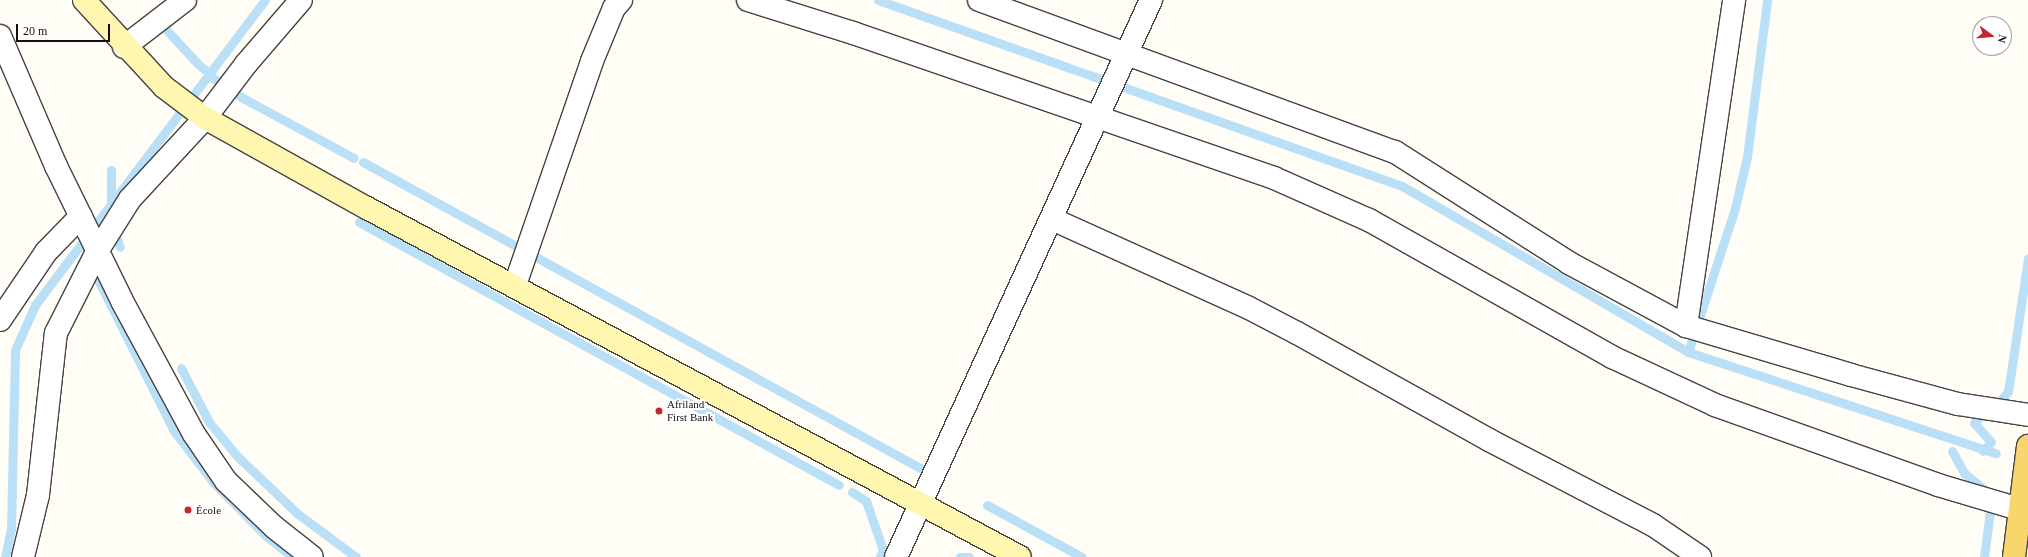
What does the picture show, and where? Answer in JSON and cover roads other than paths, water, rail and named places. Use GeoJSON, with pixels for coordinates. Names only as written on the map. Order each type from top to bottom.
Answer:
{"type":"FeatureCollection","features":[{"type":"Feature","properties":{"kind":"main road"},"geometry":{"type":"LineString","coordinates":[[2014,557],[2028,446]]}},
{"type":"Feature","properties":{"kind":"street"},"geometry":{"type":"LineString","coordinates":[[84,0],[124,47],[164,87],[199,114],[515,286],[1020,557]]}},
{"type":"Feature","properties":{"kind":"street"},"geometry":{"type":"LineString","coordinates":[[124,47],[185,0]]}},
{"type":"Feature","properties":{"kind":"street"},"geometry":{"type":"LineString","coordinates":[[23,557],[38,495],[56,333],[98,250],[130,199],[199,114],[246,64],[301,0]]}},
{"type":"Feature","properties":{"kind":"street"},"geometry":{"type":"LineString","coordinates":[[515,286],[592,61],[614,8],[621,0]]}},
{"type":"Feature","properties":{"kind":"street"},"geometry":{"type":"LineString","coordinates":[[748,0],[1098,117],[1274,178],[1369,220],[1612,357],[1715,405],[1938,485],[2019,509]]}},
{"type":"Feature","properties":{"kind":"street"},"geometry":{"type":"LineString","coordinates":[[979,0],[1395,152],[1569,263],[1686,326],[1851,375],[1958,404],[2028,415]]}},
{"type":"Feature","properties":{"kind":"street"},"geometry":{"type":"LineString","coordinates":[[896,557],[1151,0]]}},
{"type":"Feature","properties":{"kind":"street"},"geometry":{"type":"LineString","coordinates":[[1686,326],[1734,0]]}},
{"type":"Feature","properties":{"kind":"street"},"geometry":{"type":"LineString","coordinates":[[0,36],[56,166],[170,391],[194,434],[226,481],[274,527],[312,557]]}},
{"type":"Feature","properties":{"kind":"street"},"geometry":{"type":"LineString","coordinates":[[0,320],[46,252],[79,210]]}},
{"type":"Feature","properties":{"kind":"street"},"geometry":{"type":"LineString","coordinates":[[1052,219],[1249,308],[1297,333],[1489,440],[1654,525],[1682,542],[1700,557]]}},
{"type":"Feature","properties":{"kind":"waterway"},"geometry":{"type":"LineString","coordinates":[[5,557],[11,528],[15,350],[35,305],[265,0]]}},
{"type":"Feature","properties":{"kind":"waterway"},"geometry":{"type":"LineString","coordinates":[[878,0],[1402,186],[1688,352],[1996,453]]}},
{"type":"Feature","properties":{"kind":"waterway"},"geometry":{"type":"LineString","coordinates":[[1688,352],[1735,208],[1747,157],[1767,0]]}},
{"type":"Feature","properties":{"kind":"waterway"},"geometry":{"type":"LineString","coordinates":[[161,24],[198,64],[209,73]]}},
{"type":"Feature","properties":{"kind":"waterway"},"geometry":{"type":"LineString","coordinates":[[213,78],[241,97],[354,158]]}},
{"type":"Feature","properties":{"kind":"waterway"},"geometry":{"type":"LineString","coordinates":[[363,162],[922,469]]}},
{"type":"Feature","properties":{"kind":"waterway"},"geometry":{"type":"LineString","coordinates":[[111,170],[111,203]]}},
{"type":"Feature","properties":{"kind":"waterway"},"geometry":{"type":"LineString","coordinates":[[359,222],[839,485]]}},
{"type":"Feature","properties":{"kind":"waterway"},"geometry":{"type":"LineString","coordinates":[[113,229],[120,247]]}},
{"type":"Feature","properties":{"kind":"waterway"},"geometry":{"type":"LineString","coordinates":[[1998,403],[2008,392],[2028,258]]}},
{"type":"Feature","properties":{"kind":"waterway"},"geometry":{"type":"LineString","coordinates":[[91,266],[174,431],[213,482],[265,535],[292,557]]}},
{"type":"Feature","properties":{"kind":"waterway"},"geometry":{"type":"LineString","coordinates":[[181,368],[209,422],[237,456],[298,514],[356,557]]}},
{"type":"Feature","properties":{"kind":"waterway"},"geometry":{"type":"LineString","coordinates":[[1982,415],[1974,423],[1991,442],[1983,451]]}},
{"type":"Feature","properties":{"kind":"waterway"},"geometry":{"type":"LineString","coordinates":[[1952,451],[1964,473],[1992,496],[1984,557]]}},
{"type":"Feature","properties":{"kind":"waterway"},"geometry":{"type":"LineString","coordinates":[[852,492],[866,501],[883,550],[880,557]]}},
{"type":"Feature","properties":{"kind":"waterway"},"geometry":{"type":"LineString","coordinates":[[987,505],[1082,557]]}},
{"type":"Feature","properties":{"kind":"waterway"},"geometry":{"type":"LineString","coordinates":[[960,557],[969,557]]}},
{"type":"Feature","properties":{"kind":"place","name":"Afriland First Bank"},"geometry":{"type":"Point","coordinates":[659,411]}},
{"type":"Feature","properties":{"kind":"place","name":"École"},"geometry":{"type":"Point","coordinates":[188,510]}}]}
